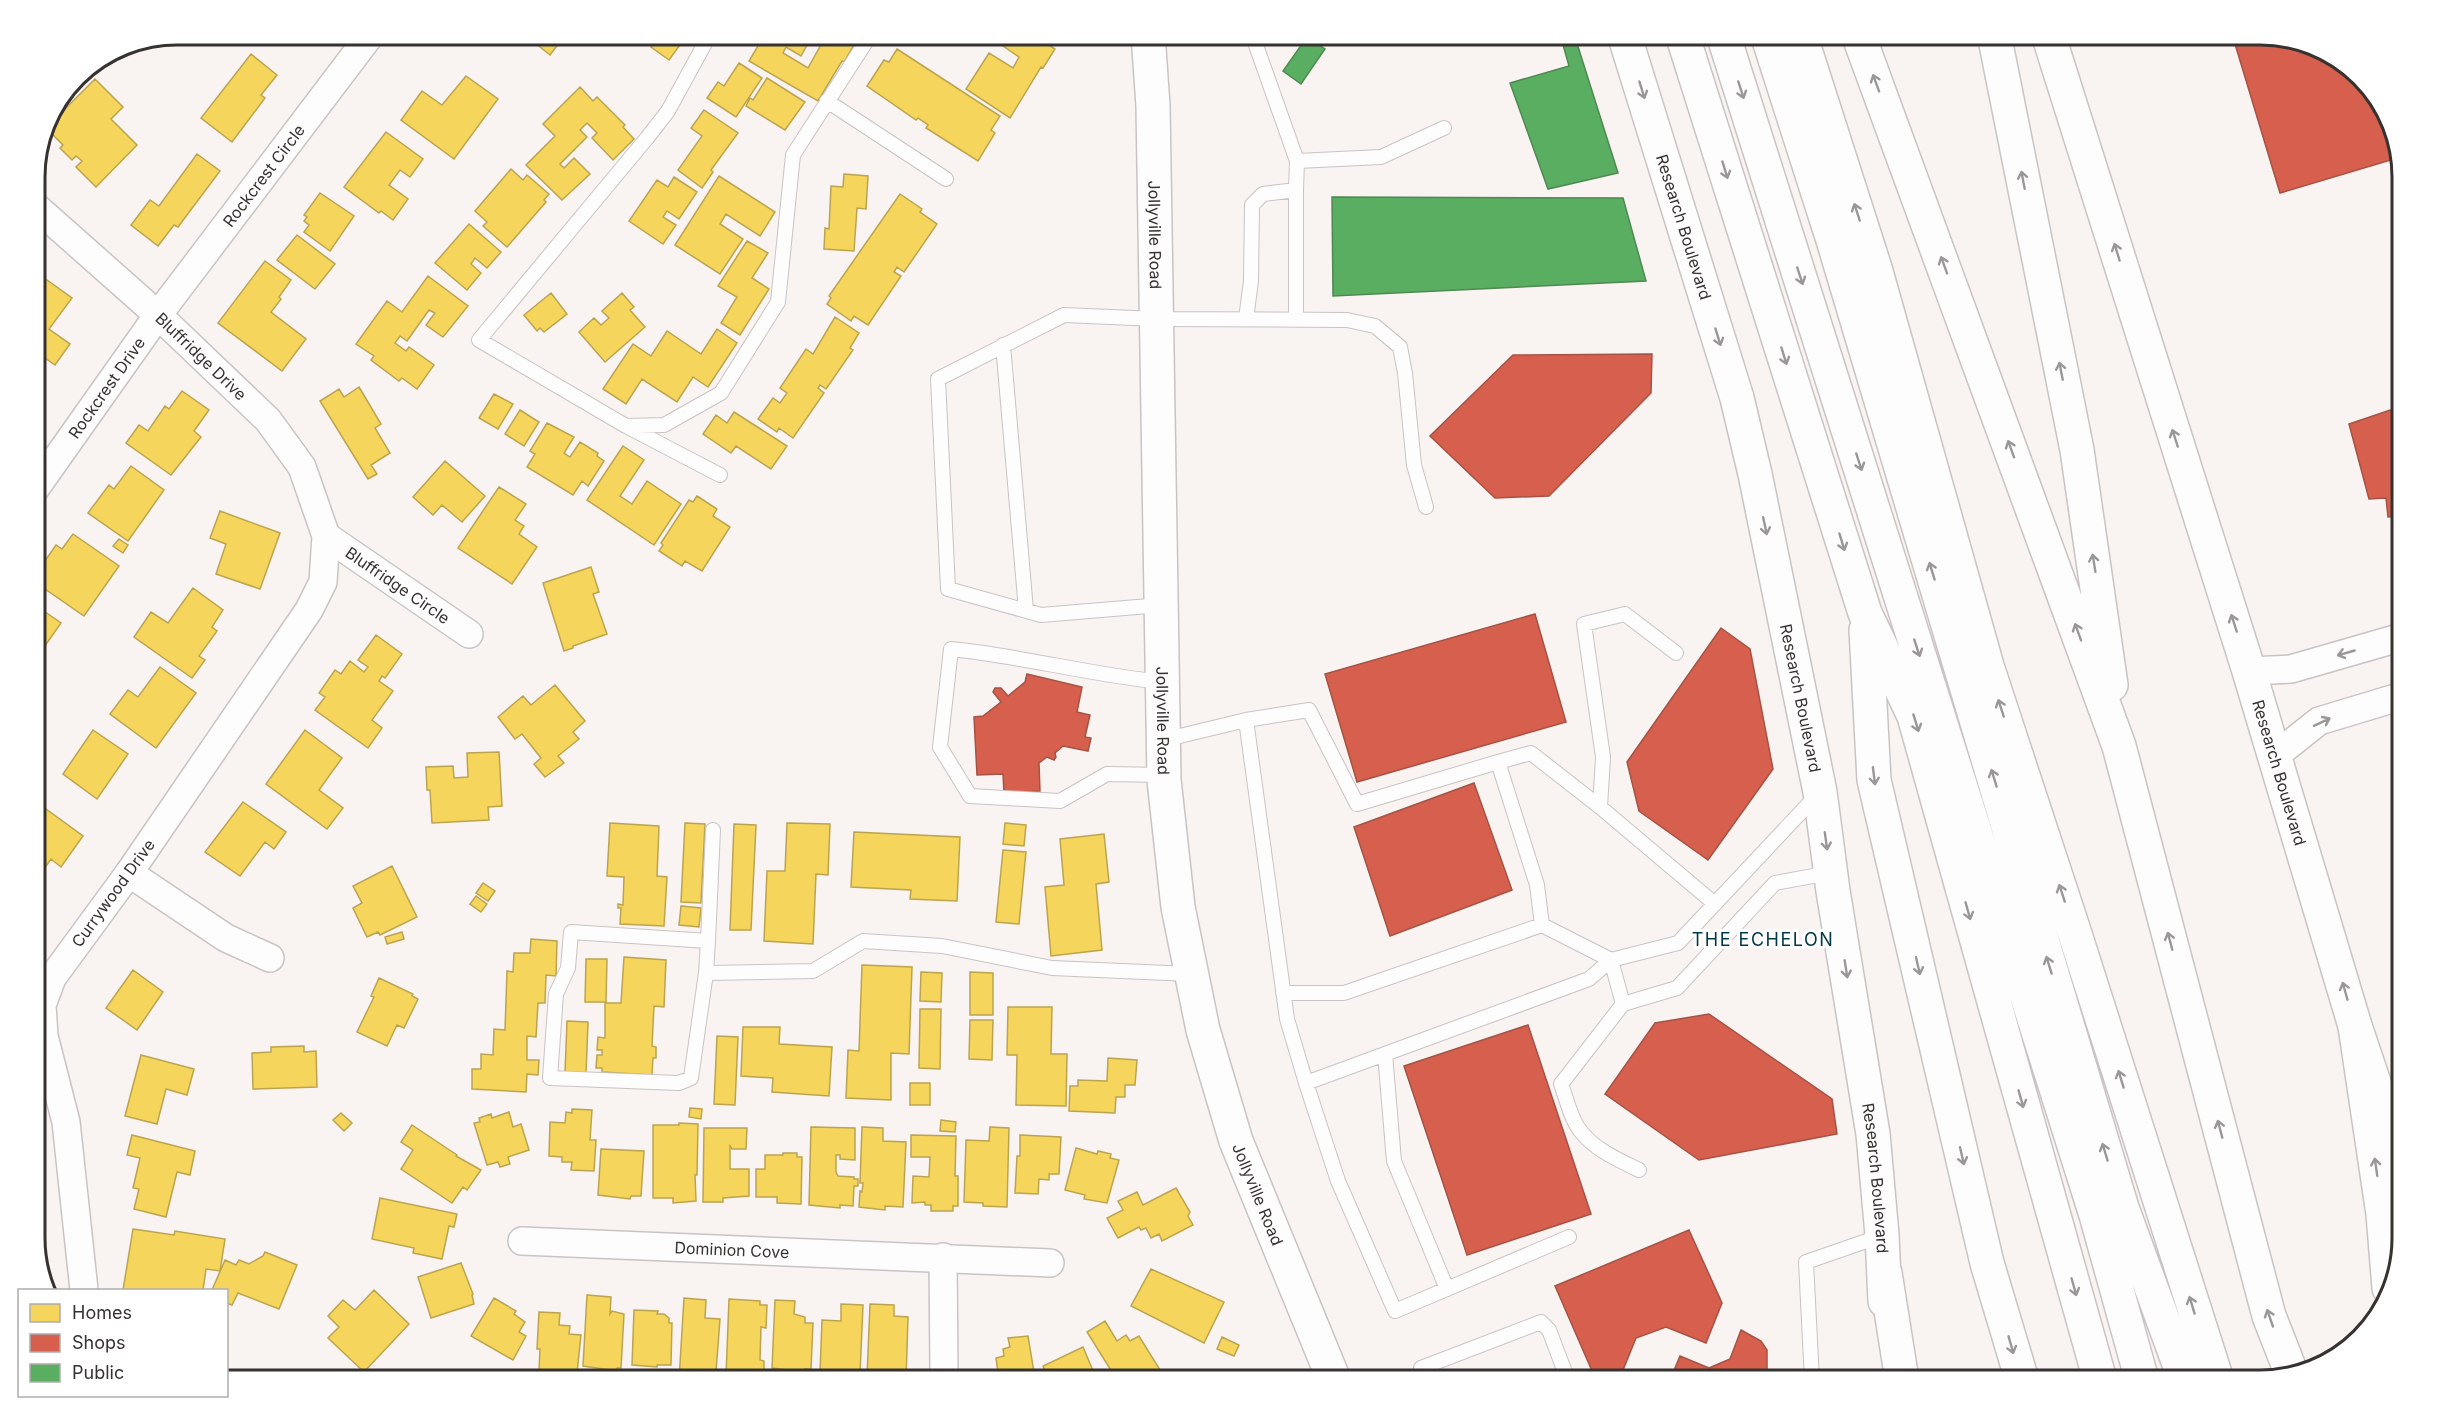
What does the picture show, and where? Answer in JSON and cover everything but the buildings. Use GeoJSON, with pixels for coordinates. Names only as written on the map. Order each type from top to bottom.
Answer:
{"type":"FeatureCollection","features":[{"type":"Feature","properties":{"kind":"main road","name":"Jollyville Road"},"geometry":{"type":"LineString","coordinates":[[1149,45],[1154,106],[1164,775],[1178,907],[1203,1030],[1236,1141],[1330,1370]]}},
{"type":"Feature","properties":{"kind":"main road","name":"Research Boulevard"},"geometry":{"type":"LineString","coordinates":[[1627,45],[1737,398],[1820,792],[1830,873],[1873,1134],[1885,1273],[1886,1370]]}},
{"type":"Feature","properties":{"kind":"main road"},"geometry":{"type":"LineString","coordinates":[[1685,45],[1865,613],[1914,716],[2097,1370]]}},
{"type":"Feature","properties":{"kind":"main road"},"geometry":{"type":"LineString","coordinates":[[1727,45],[2109,1212],[2181,1370]]}},
{"type":"Feature","properties":{"kind":"main road"},"geometry":{"type":"LineString","coordinates":[[1771,45],[1833,240],[2152,1370]]}},
{"type":"Feature","properties":{"kind":"main road"},"geometry":{"type":"LineString","coordinates":[[1804,45],[1875,268],[1987,666],[2214,1370]]}},
{"type":"Feature","properties":{"kind":"main road"},"geometry":{"type":"LineString","coordinates":[[1862,45],[2119,746],[2269,1316],[2289,1366]]}},
{"type":"Feature","properties":{"kind":"main road"},"geometry":{"type":"LineString","coordinates":[[1996,45],[2077,450],[2119,746]]}},
{"type":"Feature","properties":{"kind":"main road","name":"Research Boulevard"},"geometry":{"type":"LineString","coordinates":[[2051,45],[2249,671],[2355,1026],[2392,1134]]}},
{"type":"Feature","properties":{"kind":"main road"},"geometry":{"type":"LineString","coordinates":[[1865,613],[1874,780],[1987,1263],[2019,1370]]}},
{"type":"Feature","properties":{"kind":"main road"},"geometry":{"type":"LineString","coordinates":[[2355,1026],[2383,1214],[2388,1270]]}},
{"type":"Feature","properties":{"kind":"main road"},"geometry":{"type":"LineString","coordinates":[[2109,1212],[2140,1370]]}},
{"type":"Feature","properties":{"kind":"main road"},"geometry":{"type":"LineString","coordinates":[[2109,1212],[2195,1370]]}},
{"type":"Feature","properties":{"kind":"main road"},"geometry":{"type":"LineString","coordinates":[[1885,1273],[1900,1370]]}},
{"type":"Feature","properties":{"kind":"street","name":"Rockcrest Circle"},"geometry":{"type":"LineString","coordinates":[[158,315],[363,45]]}},
{"type":"Feature","properties":{"kind":"street","name":"Bluffridge Drive"},"geometry":{"type":"LineString","coordinates":[[45,215],[158,315],[268,420],[302,467],[326,536]]}},
{"type":"Feature","properties":{"kind":"street","name":"Rockcrest Drive"},"geometry":{"type":"LineString","coordinates":[[45,475],[158,315]]}},
{"type":"Feature","properties":{"kind":"street","name":"Bluffridge Circle"},"geometry":{"type":"LineString","coordinates":[[326,536],[469,634]]}},
{"type":"Feature","properties":{"kind":"street","name":"Currywood Drive"},"geometry":{"type":"LineString","coordinates":[[45,997],[52,978],[129,873],[309,610],[323,582],[326,536]]}},
{"type":"Feature","properties":{"kind":"street"},"geometry":{"type":"LineString","coordinates":[[2249,671],[2291,669],[2392,640]]}},
{"type":"Feature","properties":{"kind":"street"},"geometry":{"type":"LineString","coordinates":[[2275,756],[2319,721],[2392,699]]}},
{"type":"Feature","properties":{"kind":"street"},"geometry":{"type":"LineString","coordinates":[[129,873],[226,938],[270,958]]}},
{"type":"Feature","properties":{"kind":"street","name":"Currywood Drive"},"geometry":{"type":"LineString","coordinates":[[45,1040],[66,1122],[84,1289]]}},
{"type":"Feature","properties":{"kind":"street","name":"Dominion Cove"},"geometry":{"type":"LineString","coordinates":[[522,1241],[1050,1263]]}},
{"type":"Feature","properties":{"kind":"street"},"geometry":{"type":"LineString","coordinates":[[943,1257],[944,1370]]}},
{"type":"Feature","properties":{"kind":"lane"},"geometry":{"type":"LineString","coordinates":[[704,45],[668,111],[479,340],[626,426],[720,475]]}},
{"type":"Feature","properties":{"kind":"lane"},"geometry":{"type":"LineString","coordinates":[[626,426],[664,425],[721,393],[778,302],[793,155],[863,45]]}},
{"type":"Feature","properties":{"kind":"lane"},"geometry":{"type":"LineString","coordinates":[[1256,45],[1297,161],[1296,319]]}},
{"type":"Feature","properties":{"kind":"lane"},"geometry":{"type":"LineString","coordinates":[[827,101],[946,179]]}},
{"type":"Feature","properties":{"kind":"lane"},"geometry":{"type":"LineString","coordinates":[[1297,161],[1381,157],[1444,128]]}},
{"type":"Feature","properties":{"kind":"lane"},"geometry":{"type":"LineString","coordinates":[[1246,319],[1251,281],[1252,205],[1263,194],[1296,190]]}},
{"type":"Feature","properties":{"kind":"lane"},"geometry":{"type":"LineString","coordinates":[[1161,605],[1041,615],[948,589],[938,379],[1064,315],[1156,319],[1347,320],[1376,326],[1400,347],[1414,465],[1426,507]]}},
{"type":"Feature","properties":{"kind":"lane"},"geometry":{"type":"LineString","coordinates":[[1003,345],[1026,610]]}},
{"type":"Feature","properties":{"kind":"lane"},"geometry":{"type":"LineString","coordinates":[[1600,807],[1603,757],[1584,624],[1624,614],[1676,653]]}},
{"type":"Feature","properties":{"kind":"lane"},"geometry":{"type":"LineString","coordinates":[[1162,682],[1122,678],[996,653],[951,650],[940,747],[970,796],[1060,801],[1107,774],[1164,775]]}},
{"type":"Feature","properties":{"kind":"lane"},"geometry":{"type":"LineString","coordinates":[[1163,740],[1246,720],[1309,710],[1357,804],[1531,753],[1600,807],[1715,904]]}},
{"type":"Feature","properties":{"kind":"lane"},"geometry":{"type":"LineString","coordinates":[[1246,720],[1287,1019],[1338,1181],[1395,1311],[1569,1237]]}},
{"type":"Feature","properties":{"kind":"lane"},"geometry":{"type":"LineString","coordinates":[[1498,762],[1537,885],[1542,925]]}},
{"type":"Feature","properties":{"kind":"lane"},"geometry":{"type":"LineString","coordinates":[[1306,1083],[1589,980],[1611,960],[1678,943],[1820,792]]}},
{"type":"Feature","properties":{"kind":"lane"},"geometry":{"type":"LineString","coordinates":[[708,941],[571,933],[568,968],[556,994],[550,1078],[679,1083],[691,1078],[706,973],[708,941],[713,831]]}},
{"type":"Feature","properties":{"kind":"lane"},"geometry":{"type":"LineString","coordinates":[[1639,1170],[1608,1155],[1582,1133],[1572,1114],[1562,1084],[1623,1004],[1677,988],[1775,883],[1830,873]]}},
{"type":"Feature","properties":{"kind":"lane"},"geometry":{"type":"LineString","coordinates":[[1283,993],[1344,993],[1542,925],[1611,960],[1623,1004]]}},
{"type":"Feature","properties":{"kind":"lane"},"geometry":{"type":"LineString","coordinates":[[706,973],[813,971],[862,941],[942,946],[1052,968],[1191,974]]}},
{"type":"Feature","properties":{"kind":"lane"},"geometry":{"type":"LineString","coordinates":[[1385,1054],[1394,1161],[1447,1289]]}},
{"type":"Feature","properties":{"kind":"lane"},"geometry":{"type":"LineString","coordinates":[[1811,1370],[1806,1262],[1882,1235]]}},
{"type":"Feature","properties":{"kind":"lane"},"geometry":{"type":"LineString","coordinates":[[1422,1370],[1421,1368],[1541,1322],[1549,1330],[1564,1370]]}},
{"type":"Feature","properties":{"kind":"district","name":"THE ECHELON"},"geometry":{"type":"Point","coordinates":[1763,940]}}]}
